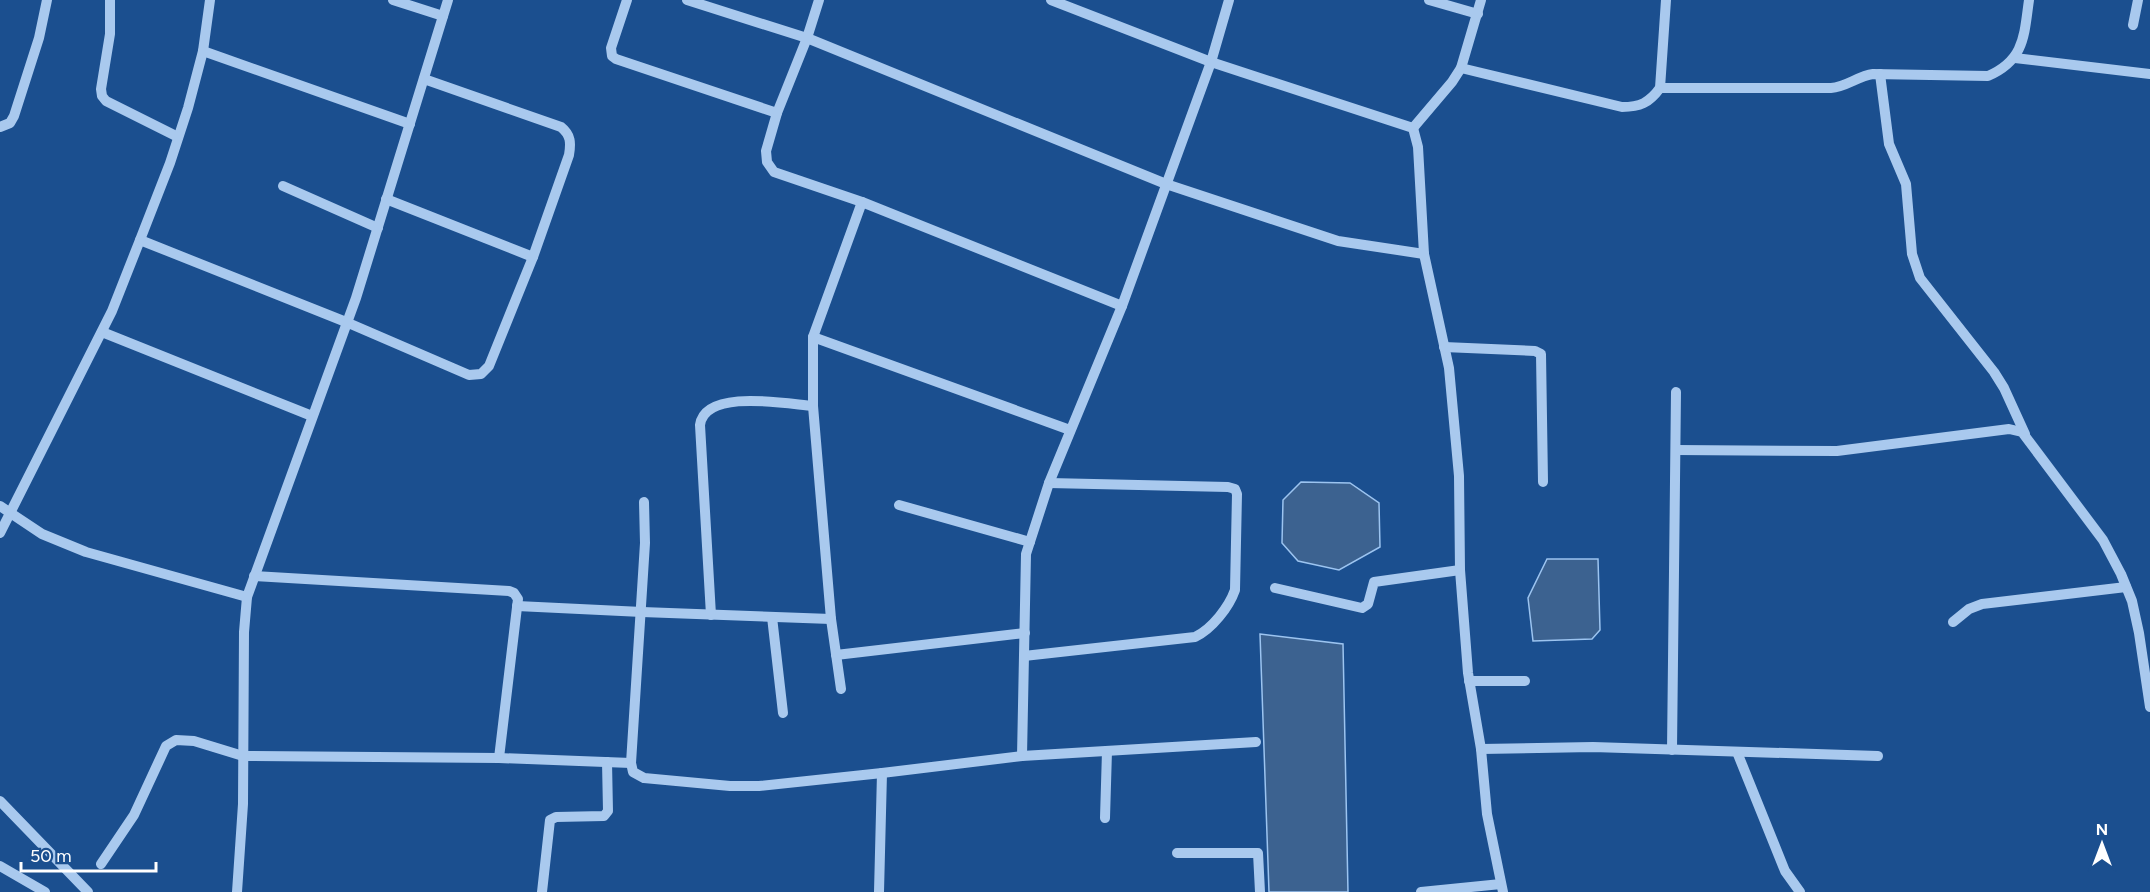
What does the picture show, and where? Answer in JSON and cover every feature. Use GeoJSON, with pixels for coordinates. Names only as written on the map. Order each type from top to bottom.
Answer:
{"type":"FeatureCollection","features":[{"type":"Feature","properties":{"kind":"street"},"geometry":{"type":"LineString","coordinates":[[0,127],[10,123],[14,116],[39,38],[47,0]]}},
{"type":"Feature","properties":{"kind":"street"},"geometry":{"type":"LineString","coordinates":[[110,0],[110,34],[100,89],[102,96],[106,101],[178,137]]}},
{"type":"Feature","properties":{"kind":"street"},"geometry":{"type":"LineString","coordinates":[[0,533],[102,332],[140,240],[178,137],[203,51],[210,0]]}},
{"type":"Feature","properties":{"kind":"street"},"geometry":{"type":"LineString","coordinates":[[393,0],[443,16]]}},
{"type":"Feature","properties":{"kind":"street"},"geometry":{"type":"LineString","coordinates":[[237,892],[243,804],[244,632],[247,597],[356,298],[448,0]]}},
{"type":"Feature","properties":{"kind":"street"},"geometry":{"type":"LineString","coordinates":[[627,0],[611,48],[612,56],[616,59],[777,112]]}},
{"type":"Feature","properties":{"kind":"street"},"geometry":{"type":"LineString","coordinates":[[687,0],[807,39],[1166,184],[1338,241],[1424,254]]}},
{"type":"Feature","properties":{"kind":"street"},"geometry":{"type":"LineString","coordinates":[[819,0],[807,39],[777,112],[766,151],[767,162],[774,172],[862,202],[1122,306]]}},
{"type":"Feature","properties":{"kind":"street"},"geometry":{"type":"LineString","coordinates":[[1051,0],[1211,62],[1413,128]]}},
{"type":"Feature","properties":{"kind":"street"},"geometry":{"type":"LineString","coordinates":[[1022,756],[1026,554],[1049,483],[1122,306],[1211,62],[1229,0]]}},
{"type":"Feature","properties":{"kind":"street"},"geometry":{"type":"LineString","coordinates":[[1429,0],[1478,14]]}},
{"type":"Feature","properties":{"kind":"street"},"geometry":{"type":"LineString","coordinates":[[1413,128],[1461,68],[1481,0]]}},
{"type":"Feature","properties":{"kind":"street"},"geometry":{"type":"LineString","coordinates":[[1461,68],[1622,107],[1644,105],[1660,88],[1666,0]]}},
{"type":"Feature","properties":{"kind":"street"},"geometry":{"type":"LineString","coordinates":[[1660,88],[1838,88],[1867,75],[1880,74],[1979,77],[1998,72],[2015,57],[2024,41],[2029,0]]}},
{"type":"Feature","properties":{"kind":"street"},"geometry":{"type":"LineString","coordinates":[[2133,25],[2138,0]]}},
{"type":"Feature","properties":{"kind":"street"},"geometry":{"type":"LineString","coordinates":[[203,51],[410,124]]}},
{"type":"Feature","properties":{"kind":"street"},"geometry":{"type":"LineString","coordinates":[[2015,57],[2150,74]]}},
{"type":"Feature","properties":{"kind":"street"},"geometry":{"type":"LineString","coordinates":[[1880,74],[1889,144],[1906,184],[1912,254],[1920,278],[1994,372],[2004,388],[2025,435],[2103,540],[2126,587],[2139,633],[2150,707]]}},
{"type":"Feature","properties":{"kind":"street"},"geometry":{"type":"LineString","coordinates":[[140,240],[346,322],[469,375],[481,374],[489,366],[533,257],[569,155],[571,142],[569,135],[561,127],[424,79]]}},
{"type":"Feature","properties":{"kind":"street"},"geometry":{"type":"LineString","coordinates":[[1413,128],[1418,147],[1424,254],[1449,368],[1459,476],[1460,570],[1469,681],[1481,749],[1487,814],[1502,888],[1421,892]]}},
{"type":"Feature","properties":{"kind":"street"},"geometry":{"type":"LineString","coordinates":[[283,186],[378,228]]}},
{"type":"Feature","properties":{"kind":"street"},"geometry":{"type":"LineString","coordinates":[[386,199],[533,257]]}},
{"type":"Feature","properties":{"kind":"street"},"geometry":{"type":"LineString","coordinates":[[841,689],[831,619],[813,406],[813,337],[862,202]]}},
{"type":"Feature","properties":{"kind":"street"},"geometry":{"type":"LineString","coordinates":[[102,332],[312,417]]}},
{"type":"Feature","properties":{"kind":"street"},"geometry":{"type":"LineString","coordinates":[[813,337],[1070,430]]}},
{"type":"Feature","properties":{"kind":"street"},"geometry":{"type":"LineString","coordinates":[[1444,347],[1535,351],[1541,354],[1543,482]]}},
{"type":"Feature","properties":{"kind":"street"},"geometry":{"type":"LineString","coordinates":[[1672,750],[1676,392]]}},
{"type":"Feature","properties":{"kind":"street"},"geometry":{"type":"LineString","coordinates":[[711,615],[700,425],[703,414],[730,401],[813,406]]}},
{"type":"Feature","properties":{"kind":"street"},"geometry":{"type":"LineString","coordinates":[[1676,450],[1837,451],[2009,429],[2017,430],[2025,435]]}},
{"type":"Feature","properties":{"kind":"street"},"geometry":{"type":"LineString","coordinates":[[1024,657],[1195,637],[1207,629],[1230,602],[1235,590],[1237,494],[1235,489],[1049,483]]}},
{"type":"Feature","properties":{"kind":"street"},"geometry":{"type":"LineString","coordinates":[[644,502],[642,612],[631,763],[633,772],[644,778],[730,786],[759,786],[1022,756],[1257,742]]}},
{"type":"Feature","properties":{"kind":"street"},"geometry":{"type":"LineString","coordinates":[[900,504],[1030,542]]}},
{"type":"Feature","properties":{"kind":"street"},"geometry":{"type":"LineString","coordinates":[[0,506],[42,534],[87,552],[247,597]]}},
{"type":"Feature","properties":{"kind":"street"},"geometry":{"type":"LineString","coordinates":[[1275,588],[1362,608],[1368,604],[1374,582],[1460,570]]}},
{"type":"Feature","properties":{"kind":"street"},"geometry":{"type":"LineString","coordinates":[[254,576],[509,591],[517,596],[499,759]]}},
{"type":"Feature","properties":{"kind":"street"},"geometry":{"type":"LineString","coordinates":[[1953,622],[1969,609],[1982,604],[2126,587]]}},
{"type":"Feature","properties":{"kind":"street"},"geometry":{"type":"LineString","coordinates":[[517,606],[831,619]]}},
{"type":"Feature","properties":{"kind":"street"},"geometry":{"type":"LineString","coordinates":[[772,617],[783,713]]}},
{"type":"Feature","properties":{"kind":"street"},"geometry":{"type":"LineString","coordinates":[[836,655],[1025,633]]}},
{"type":"Feature","properties":{"kind":"street"},"geometry":{"type":"LineString","coordinates":[[1469,681],[1525,681]]}},
{"type":"Feature","properties":{"kind":"street"},"geometry":{"type":"LineString","coordinates":[[100,864],[134,815],[166,746],[176,740],[194,741],[243,756],[631,763]]}},
{"type":"Feature","properties":{"kind":"street"},"geometry":{"type":"LineString","coordinates":[[1481,749],[1593,747],[1878,756]]}},
{"type":"Feature","properties":{"kind":"street"},"geometry":{"type":"LineString","coordinates":[[1105,818],[1107,751]]}},
{"type":"Feature","properties":{"kind":"street"},"geometry":{"type":"LineString","coordinates":[[1737,752],[1785,872],[1800,892]]}},
{"type":"Feature","properties":{"kind":"street"},"geometry":{"type":"LineString","coordinates":[[542,892],[550,820],[556,817],[604,816],[608,811],[607,762]]}},
{"type":"Feature","properties":{"kind":"street"},"geometry":{"type":"LineString","coordinates":[[879,892],[882,773]]}},
{"type":"Feature","properties":{"kind":"street"},"geometry":{"type":"LineString","coordinates":[[0,801],[88,892]]}},
{"type":"Feature","properties":{"kind":"street"},"geometry":{"type":"LineString","coordinates":[[1177,853],[1258,853],[1260,892]]}},
{"type":"Feature","properties":{"kind":"street"},"geometry":{"type":"LineString","coordinates":[[0,866],[45,892]]}},
{"type":"Feature","properties":{"kind":"water"},"geometry":{"type":"Polygon","coordinates":[[[1301,482],[1350,483],[1379,503],[1380,547],[1339,570],[1298,561],[1282,543],[1283,500],[1301,482]]]}},
{"type":"Feature","properties":{"kind":"water"},"geometry":{"type":"Polygon","coordinates":[[[1547,559],[1598,559],[1600,630],[1592,639],[1533,641],[1528,598],[1547,559]]]}},
{"type":"Feature","properties":{"kind":"water"},"geometry":{"type":"Polygon","coordinates":[[[1260,634],[1343,644],[1348,892],[1269,892],[1260,634]]]}}]}
